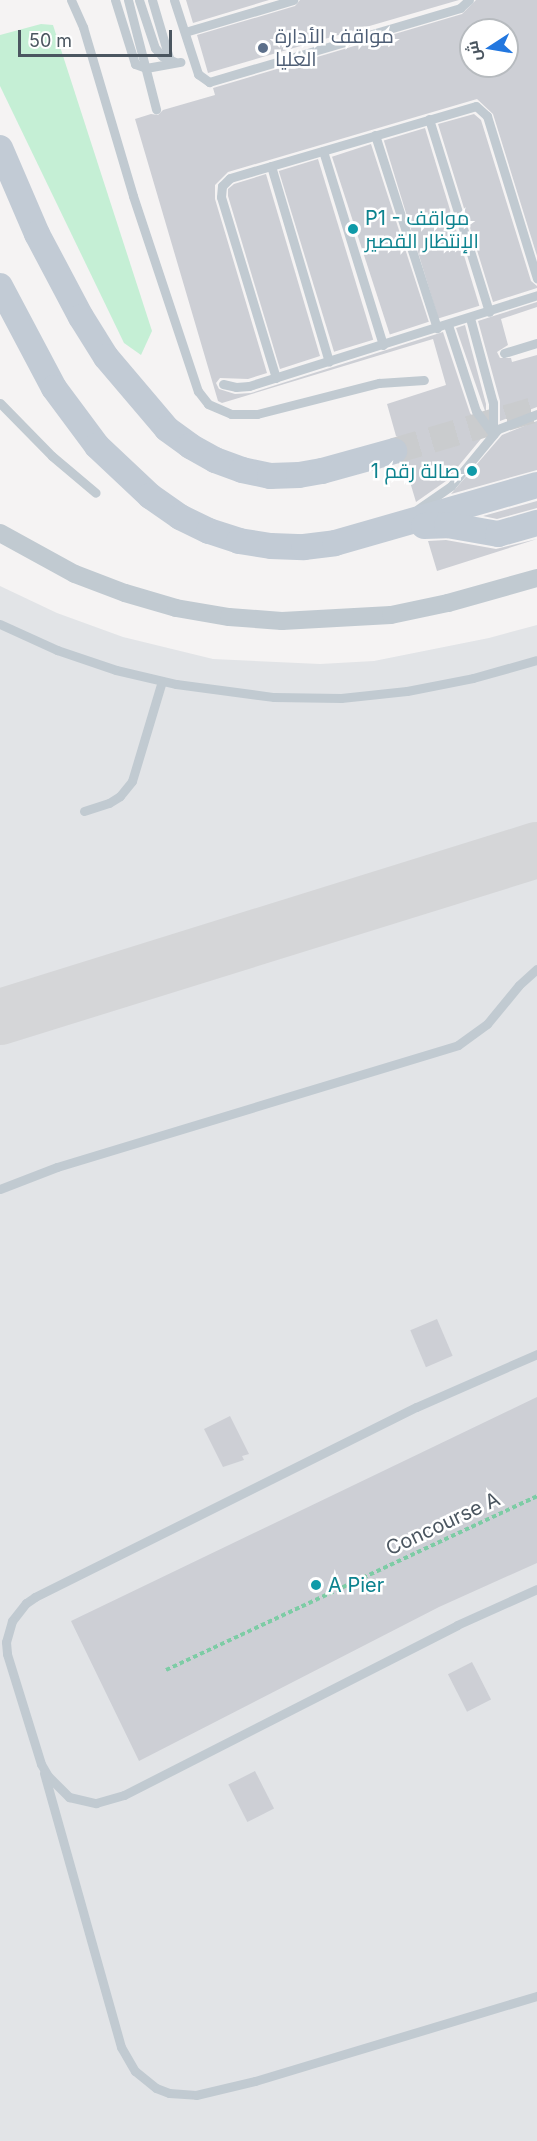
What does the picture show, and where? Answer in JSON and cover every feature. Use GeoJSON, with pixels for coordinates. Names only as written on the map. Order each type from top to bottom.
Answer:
{"type":"FeatureCollection","features":[{"type":"Feature","properties":{"kind":"street"},"geometry":{"type":"LineString","coordinates":[[0,148],[37,234],[86,325],[106,357],[167,429],[215,460],[242,470],[270,476],[322,471],[394,451]]}},
{"type":"Feature","properties":{"kind":"street"},"geometry":{"type":"LineString","coordinates":[[0,286],[54,388],[74,418],[123,472],[180,518],[229,538],[271,546],[303,547],[335,543],[537,485]]}},
{"type":"Feature","properties":{"kind":"street"},"geometry":{"type":"LineString","coordinates":[[379,531],[442,524],[498,534],[537,523]]}},
{"type":"Feature","properties":{"kind":"street"},"geometry":{"type":"LineString","coordinates":[[0,533],[75,574],[125,593],[176,608],[228,617],[282,621],[382,616],[448,603],[537,578]]}},
{"type":"Feature","properties":{"kind":"lane"},"geometry":{"type":"LineString","coordinates":[[71,0],[83,27],[133,196],[198,391],[208,404],[231,414],[257,414],[380,383],[424,380]]}},
{"type":"Feature","properties":{"kind":"lane"},"geometry":{"type":"LineString","coordinates":[[115,0],[131,59],[140,67],[194,60]]}},
{"type":"Feature","properties":{"kind":"lane"},"geometry":{"type":"LineString","coordinates":[[128,0],[156,109]]}},
{"type":"Feature","properties":{"kind":"lane"},"geometry":{"type":"LineString","coordinates":[[139,0],[155,48],[175,62]]}},
{"type":"Feature","properties":{"kind":"lane"},"geometry":{"type":"LineString","coordinates":[[152,0],[175,62]]}},
{"type":"Feature","properties":{"kind":"lane"},"geometry":{"type":"LineString","coordinates":[[174,0],[201,78],[213,81],[460,8],[470,0]]}},
{"type":"Feature","properties":{"kind":"lane"},"geometry":{"type":"LineString","coordinates":[[184,32],[293,0]]}},
{"type":"Feature","properties":{"kind":"lane"},"geometry":{"type":"LineString","coordinates":[[276,378],[221,191],[230,178],[471,106],[485,111],[537,279]]}},
{"type":"Feature","properties":{"kind":"lane"},"geometry":{"type":"LineString","coordinates":[[429,119],[489,312]]}},
{"type":"Feature","properties":{"kind":"lane"},"geometry":{"type":"LineString","coordinates":[[375,135],[437,328]]}},
{"type":"Feature","properties":{"kind":"lane"},"geometry":{"type":"LineString","coordinates":[[323,151],[382,345]]}},
{"type":"Feature","properties":{"kind":"lane"},"geometry":{"type":"LineString","coordinates":[[271,166],[329,362]]}},
{"type":"Feature","properties":{"kind":"lane"},"geometry":{"type":"LineString","coordinates":[[224,384],[243,387],[276,378],[537,295]]}},
{"type":"Feature","properties":{"kind":"lane"},"geometry":{"type":"LineString","coordinates":[[470,318],[493,403],[493,434]]}},
{"type":"Feature","properties":{"kind":"lane"},"geometry":{"type":"LineString","coordinates":[[448,325],[476,411],[493,434]]}},
{"type":"Feature","properties":{"kind":"lane"},"geometry":{"type":"LineString","coordinates":[[504,353],[537,344]]}},
{"type":"Feature","properties":{"kind":"lane"},"geometry":{"type":"LineString","coordinates":[[0,403],[52,456],[96,493]]}},
{"type":"Feature","properties":{"kind":"lane"},"geometry":{"type":"LineString","coordinates":[[379,531],[446,491],[464,473],[493,434],[512,422],[537,414]]}},
{"type":"Feature","properties":{"kind":"lane"},"geometry":{"type":"LineString","coordinates":[[0,624],[86,661],[162,681],[240,694],[341,698],[441,685],[537,660]]}},
{"type":"Feature","properties":{"kind":"lane"},"geometry":{"type":"LineString","coordinates":[[84,811],[109,804],[132,781],[162,681]]}},
{"type":"Feature","properties":{"kind":"lane"},"geometry":{"type":"LineString","coordinates":[[0,1189],[57,1167],[458,1045],[487,1024],[519,985],[537,969]]}},
{"type":"Feature","properties":{"kind":"lane"},"geometry":{"type":"LineString","coordinates":[[7,1654],[6,1642],[12,1621],[26,1603],[35,1597],[406,1412],[537,1354]]}},
{"type":"Feature","properties":{"kind":"lane"},"geometry":{"type":"LineString","coordinates":[[41,1764],[57,1788],[69,1797],[96,1803],[111,1801],[457,1625],[537,1589]]}},
{"type":"Feature","properties":{"kind":"lane"},"geometry":{"type":"LineString","coordinates":[[0,1632],[41,1764],[122,2047],[135,2071],[156,2088],[169,2093],[195,2095],[245,2084],[537,1996]]}},
{"type":"Feature","properties":{"kind":"path","name":"Concourse A"},"geometry":{"type":"LineString","coordinates":[[166,1670],[537,1496]]}},
{"type":"Feature","properties":{"kind":"shaded area"},"geometry":{"type":"Polygon","coordinates":[[[0,586],[57,613],[123,637],[213,659],[320,664],[374,661],[489,638],[537,625],[537,2141],[0,2141],[0,586]]]}},
{"type":"Feature","properties":{"kind":"green space"},"geometry":{"type":"Polygon","coordinates":[[[41,24],[53,25],[152,331],[141,355],[124,343],[0,86],[0,35],[41,24]]]}},
{"type":"Feature","properties":{"kind":"building"},"geometry":{"type":"Polygon","coordinates":[[[186,0],[269,0],[193,23],[186,0]]]}},
{"type":"Feature","properties":{"kind":"building"},"geometry":{"type":"Polygon","coordinates":[[[300,0],[459,0],[208,73],[197,35],[295,6],[300,0]]]}},
{"type":"Feature","properties":{"kind":"building"},"geometry":{"type":"Polygon","coordinates":[[[476,0],[537,0],[537,256],[493,114],[477,99],[228,172],[215,185],[215,199],[267,373],[248,379],[220,378],[216,383],[219,389],[235,394],[251,393],[443,332],[470,413],[485,434],[446,481],[416,502],[404,462],[409,454],[408,446],[404,440],[396,436],[387,404],[446,385],[433,339],[222,403],[218,401],[135,119],[151,114],[158,115],[163,110],[215,95],[213,88],[462,14],[476,0]]]}},
{"type":"Feature","properties":{"kind":"building"},"geometry":{"type":"Polygon","coordinates":[[[474,114],[481,120],[531,281],[537,286],[537,288],[493,302],[438,124],[474,114]]]}},
{"type":"Feature","properties":{"kind":"building"},"geometry":{"type":"Polygon","coordinates":[[[425,128],[479,306],[438,318],[384,141],[425,128]]]}},
{"type":"Feature","properties":{"kind":"building"},"geometry":{"type":"Polygon","coordinates":[[[371,144],[429,322],[390,335],[332,157],[371,144]]]}},
{"type":"Feature","properties":{"kind":"building"},"geometry":{"type":"Polygon","coordinates":[[[318,159],[373,340],[334,352],[279,171],[318,159]]]}},
{"type":"Feature","properties":{"kind":"building"},"geometry":{"type":"Polygon","coordinates":[[[266,174],[320,356],[280,369],[228,196],[228,189],[234,184],[266,174]]]}},
{"type":"Feature","properties":{"kind":"building"},"geometry":{"type":"Polygon","coordinates":[[[537,302],[537,307],[501,319],[508,345],[497,352],[500,358],[511,358],[512,362],[537,355],[537,407],[500,421],[500,401],[478,321],[537,302]]]}},
{"type":"Feature","properties":{"kind":"building"},"geometry":{"type":"Polygon","coordinates":[[[465,325],[486,404],[486,414],[456,328],[465,325]]]}},
{"type":"Feature","properties":{"kind":"building"},"geometry":{"type":"Polygon","coordinates":[[[537,421],[537,470],[451,494],[502,435],[537,421]]]}},
{"type":"Feature","properties":{"kind":"building"},"geometry":{"type":"Polygon","coordinates":[[[537,501],[537,508],[497,519],[483,516],[537,501]]]}},
{"type":"Feature","properties":{"kind":"building"},"geometry":{"type":"Polygon","coordinates":[[[537,539],[437,571],[428,541],[446,540],[496,549],[537,539]]]}},
{"type":"Feature","properties":{"kind":"building"},"geometry":{"type":"Polygon","coordinates":[[[437,1319],[453,1356],[426,1367],[410,1330],[437,1319]]]}},
{"type":"Feature","properties":{"kind":"building","name":"A Pier"},"geometry":{"type":"Polygon","coordinates":[[[537,1397],[537,1563],[439,1607],[139,1761],[71,1621],[537,1397]]]}},
{"type":"Feature","properties":{"kind":"building"},"geometry":{"type":"Polygon","coordinates":[[[230,1416],[249,1454],[242,1456],[244,1460],[223,1467],[204,1429],[230,1416]]]}},
{"type":"Feature","properties":{"kind":"building"},"geometry":{"type":"Polygon","coordinates":[[[472,1662],[491,1699],[467,1712],[448,1674],[472,1662]]]}},
{"type":"Feature","properties":{"kind":"building"},"geometry":{"type":"Polygon","coordinates":[[[255,1771],[274,1808],[247,1822],[228,1785],[255,1771]]]}},
{"type":"Feature","properties":{"kind":"taxiway"},"geometry":{"type":"LineString","coordinates":[[0,1017],[537,850]]}},
{"type":"Feature","properties":{"kind":"tunnel"},"geometry":{"type":"LineString","coordinates":[[394,451],[537,409]]}},
{"type":"Feature","properties":{"kind":"place","name":"مواقف الأدارة العليا"},"geometry":{"type":"Point","coordinates":[263,48]}},
{"type":"Feature","properties":{"kind":"place","name":"P1 - مواقف الإنتظار القصير"},"geometry":{"type":"Point","coordinates":[353,229]}},
{"type":"Feature","properties":{"kind":"place","name":"صالة رقم 1"},"geometry":{"type":"Point","coordinates":[472,471]}},
{"type":"Feature","properties":{"kind":"place","name":"A Pier"},"geometry":{"type":"Point","coordinates":[316,1585]}}]}
